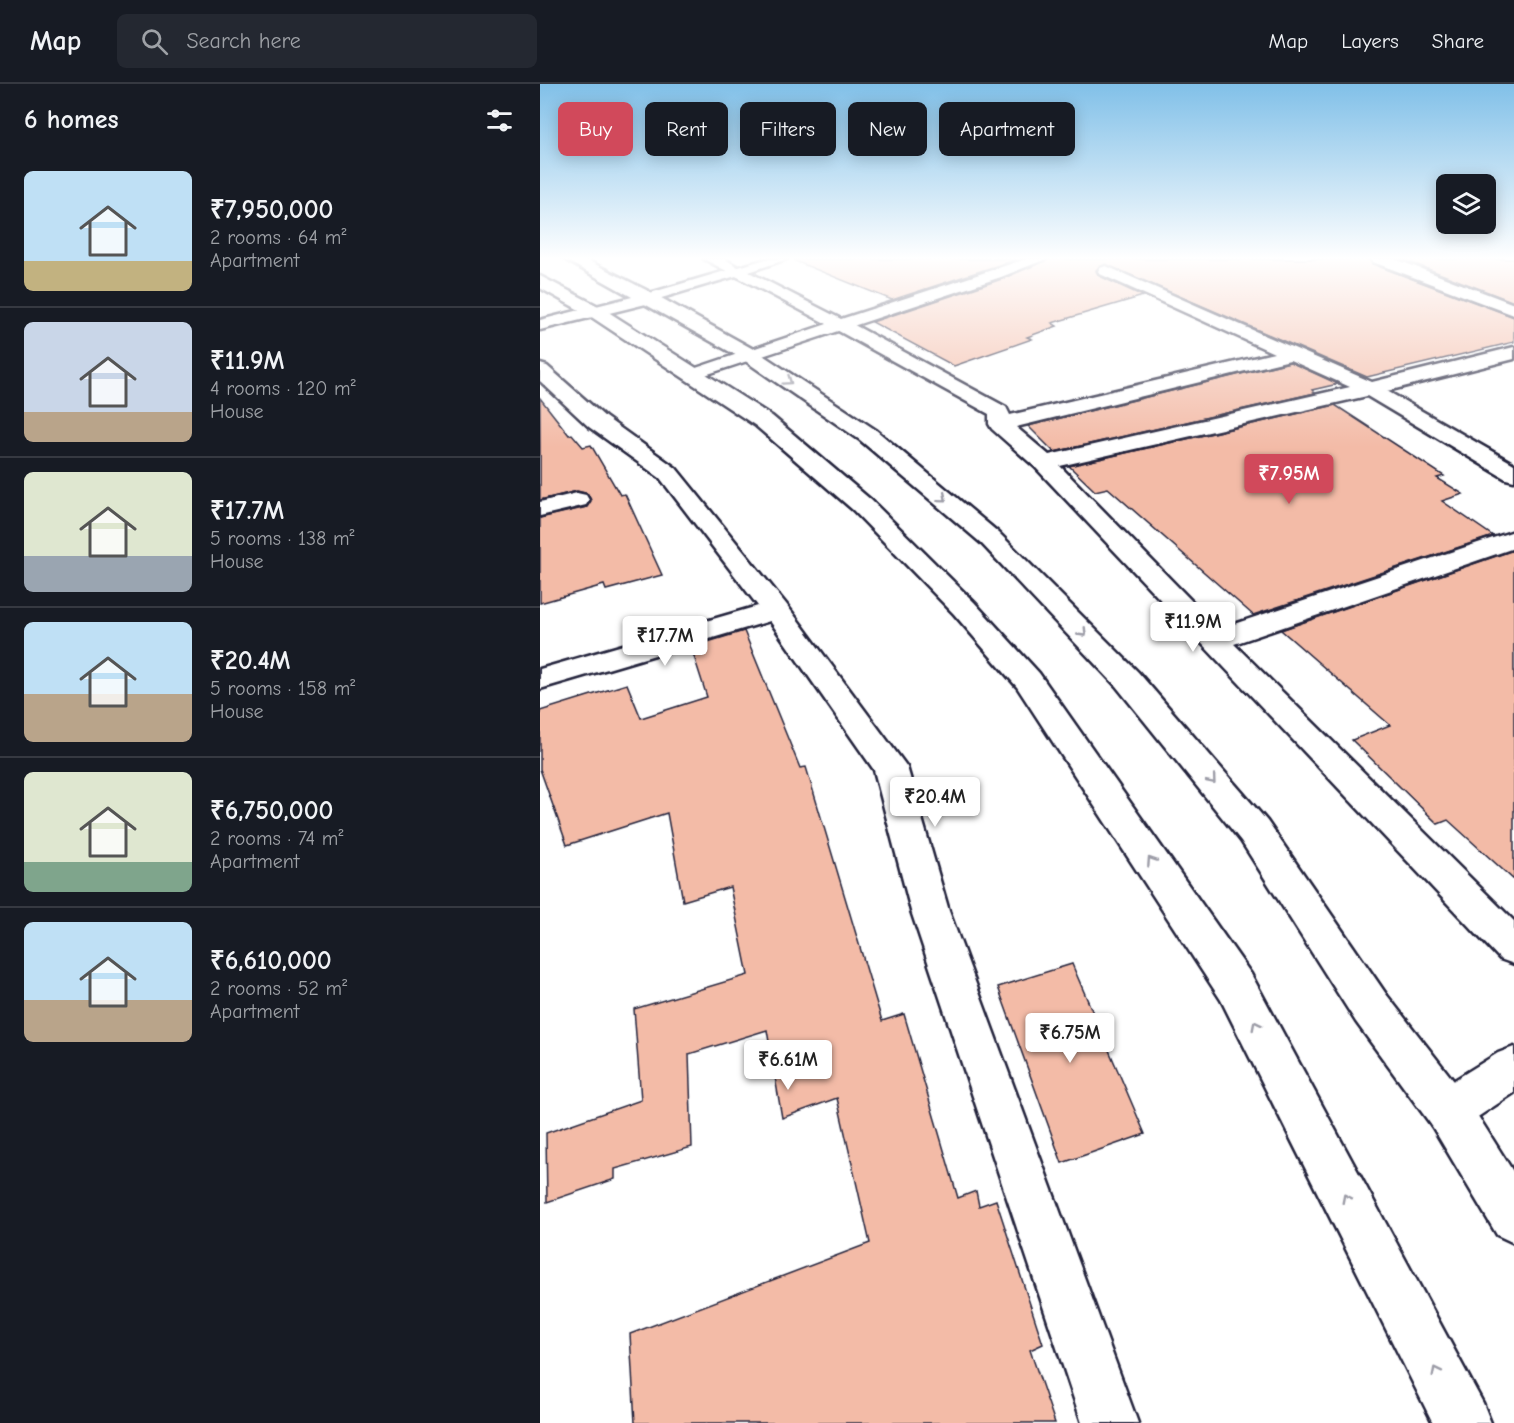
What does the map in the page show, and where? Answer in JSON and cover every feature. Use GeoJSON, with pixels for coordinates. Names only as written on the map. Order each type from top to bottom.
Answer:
{"type":"FeatureCollection","features":[{"type":"Feature","properties":{"kind":"street"},"geometry":{"type":"LineString","coordinates":[[540,325],[555,321]]}},
{"type":"Feature","properties":{"kind":"street"},"geometry":{"type":"LineString","coordinates":[[611,321],[764,421],[862,505],[964,608],[1028,680],[1236,987],[1463,1423]]}},
{"type":"Feature","properties":{"kind":"street"},"geometry":{"type":"LineString","coordinates":[[690,321],[748,354],[867,435],[990,538],[1127,679],[1254,831],[1371,1008],[1448,1110],[1514,1218]]}},
{"type":"Feature","properties":{"kind":"street"},"geometry":{"type":"LineString","coordinates":[[1220,321],[1370,389],[1514,474]]}},
{"type":"Feature","properties":{"kind":"street"},"geometry":{"type":"LineString","coordinates":[[838,324],[999,411],[1000,424],[1044,463],[1214,641],[1514,947]]}},
{"type":"Feature","properties":{"kind":"street"},"geometry":{"type":"LineString","coordinates":[[1044,463],[1370,389],[1514,353]]}},
{"type":"Feature","properties":{"kind":"street"},"geometry":{"type":"LineString","coordinates":[[1000,424],[1293,354]]}},
{"type":"Feature","properties":{"kind":"street"},"geometry":{"type":"LineString","coordinates":[[540,370],[597,422],[668,472],[776,610],[890,767],[930,911],[1110,1423]]}},
{"type":"Feature","properties":{"kind":"street"},"geometry":{"type":"LineString","coordinates":[[540,509],[577,500]]}},
{"type":"Feature","properties":{"kind":"street"},"geometry":{"type":"LineString","coordinates":[[1214,641],[1514,539]]}},
{"type":"Feature","properties":{"kind":"street"},"geometry":{"type":"LineString","coordinates":[[540,680],[776,610]]}},
{"type":"Feature","properties":{"kind":"street"},"geometry":{"type":"LineString","coordinates":[[1448,1110],[1514,1068]]}},
{"type":"Feature","properties":{"kind":"lane"},"geometry":{"type":"LineString","coordinates":[[833,321],[838,324]]}},
{"type":"Feature","properties":{"kind":"lane"},"geometry":{"type":"LineString","coordinates":[[693,374],[846,321]]}},
{"type":"Feature","properties":{"kind":"building"},"geometry":{"type":"Polygon","coordinates":[[[1057,321],[1052,323],[1057,326],[1027,337],[1032,339],[954,366],[872,322],[1057,321]]]}},
{"type":"Feature","properties":{"kind":"building"},"geometry":{"type":"Polygon","coordinates":[[[1238,321],[1514,321],[1514,342],[1367,377],[1238,321]]]}},
{"type":"Feature","properties":{"kind":"building"},"geometry":{"type":"Polygon","coordinates":[[[1290,362],[1338,384],[1312,390],[1315,393],[1054,452],[1028,426],[1290,362]]]}},
{"type":"Feature","properties":{"kind":"building"},"geometry":{"type":"Polygon","coordinates":[[[540,398],[569,435],[572,434],[583,447],[591,445],[620,495],[625,494],[662,575],[606,590],[604,585],[540,603],[540,518],[587,507],[591,501],[588,494],[577,491],[540,500],[540,398]]]}},
{"type":"Feature","properties":{"kind":"building"},"geometry":{"type":"Polygon","coordinates":[[[1335,405],[1444,476],[1437,478],[1463,494],[1442,501],[1493,536],[1253,615],[1108,488],[1095,491],[1069,466],[1335,405]]]}},
{"type":"Feature","properties":{"kind":"building"},"geometry":{"type":"Polygon","coordinates":[[[1514,550],[1514,880],[1448,820],[1438,824],[1352,740],[1390,725],[1281,630],[1514,550]]]}},
{"type":"Feature","properties":{"kind":"building"},"geometry":{"type":"Polygon","coordinates":[[[744,631],[800,768],[806,767],[882,1021],[904,1014],[958,1198],[976,1191],[979,1206],[996,1200],[1043,1344],[1030,1350],[1055,1423],[635,1423],[630,1334],[870,1243],[837,1098],[782,1118],[767,1030],[689,1054],[692,1147],[615,1169],[615,1179],[547,1202],[546,1133],[641,1100],[634,1009],[748,975],[730,887],[683,901],[667,813],[567,845],[540,769],[540,711],[627,684],[641,718],[707,697],[691,647],[744,631]]]}},
{"type":"Feature","properties":{"kind":"building"},"geometry":{"type":"Polygon","coordinates":[[[1072,964],[1145,1134],[1062,1163],[998,987],[1072,964]]]}}]}
